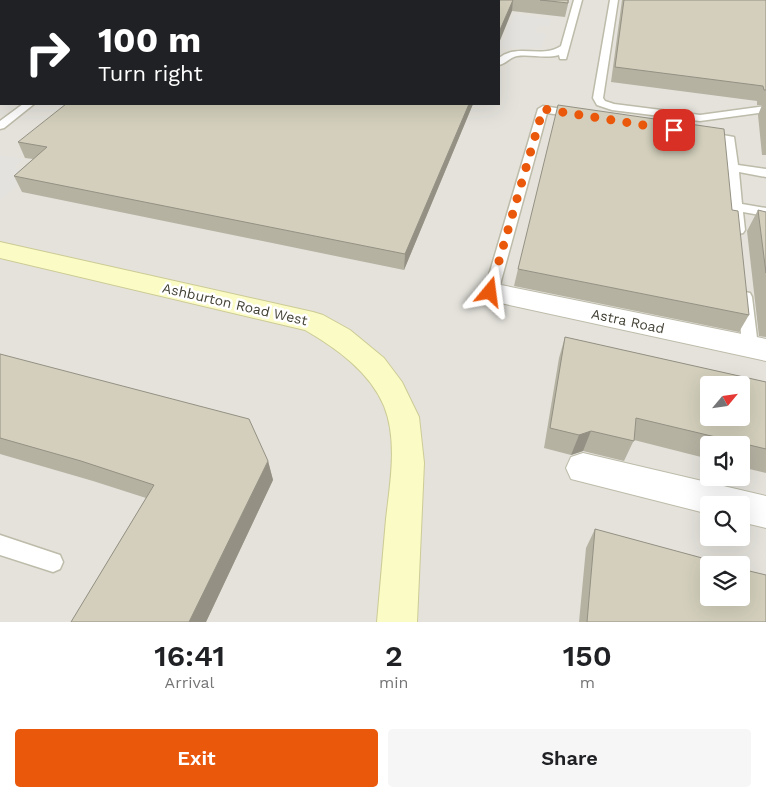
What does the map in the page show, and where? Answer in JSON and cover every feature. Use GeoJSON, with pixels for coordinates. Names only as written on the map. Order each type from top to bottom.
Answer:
{"type":"FeatureCollection","features":[{"type":"Feature","properties":{"kind":"main road","name":"Ashburton Road West"},"geometry":{"type":"LineString","coordinates":[[0,250],[314,322],[341,336],[366,357],[384,380],[400,407],[407,441],[406,489],[397,622]]}},
{"type":"Feature","properties":{"kind":"street","name":"Astra Road"},"geometry":{"type":"LineString","coordinates":[[490,292],[758,348]]}},
{"type":"Feature","properties":{"kind":"street"},"geometry":{"type":"LineString","coordinates":[[583,468],[700,496]]}},
{"type":"Feature","properties":{"kind":"street"},"geometry":{"type":"LineString","coordinates":[[750,508],[766,512]]}},
{"type":"Feature","properties":{"kind":"lane"},"geometry":{"type":"LineString","coordinates":[[563,58],[578,0]]}},
{"type":"Feature","properties":{"kind":"lane"},"geometry":{"type":"LineString","coordinates":[[614,0],[598,98],[601,103],[612,107],[700,118],[766,109]]}},
{"type":"Feature","properties":{"kind":"lane"},"geometry":{"type":"LineString","coordinates":[[500,62],[509,55],[550,55],[560,52],[565,48]]}},
{"type":"Feature","properties":{"kind":"lane"},"geometry":{"type":"LineString","coordinates":[[0,126],[28,105]]}},
{"type":"Feature","properties":{"kind":"lane"},"geometry":{"type":"LineString","coordinates":[[490,292],[543,109],[592,117]]}},
{"type":"Feature","properties":{"kind":"lane"},"geometry":{"type":"LineString","coordinates":[[690,133],[730,139],[740,244]]}},
{"type":"Feature","properties":{"kind":"lane"},"geometry":{"type":"LineString","coordinates":[[732,167],[766,173]]}},
{"type":"Feature","properties":{"kind":"lane"},"geometry":{"type":"LineString","coordinates":[[736,207],[766,212]]}},
{"type":"Feature","properties":{"kind":"lane"},"geometry":{"type":"LineString","coordinates":[[744,281],[758,348]]}},
{"type":"Feature","properties":{"kind":"lane"},"geometry":{"type":"LineString","coordinates":[[0,546],[53,562]]}},
{"type":"Feature","properties":{"kind":"shaded area"},"geometry":{"type":"Polygon","coordinates":[[[500,0],[766,0],[766,622],[0,622],[0,105],[500,105],[500,0]]]}},
{"type":"Feature","properties":{"kind":"shaded area"},"geometry":{"type":"Polygon","coordinates":[[[515,14],[551,19],[549,26],[538,25],[535,32],[546,34],[541,48],[530,47],[529,49],[501,46],[515,14]]]}},
{"type":"Feature","properties":{"kind":"shaded area"},"geometry":{"type":"Polygon","coordinates":[[[0,155],[23,159],[14,168],[33,172],[0,200],[0,155]]]}},
{"type":"Feature","properties":{"kind":"building"},"geometry":{"type":"Polygon","coordinates":[[[500,0],[513,0],[500,30],[500,0]]]}},
{"type":"Feature","properties":{"kind":"building"},"geometry":{"type":"Polygon","coordinates":[[[540,0],[568,0],[568,3],[540,0]]]}},
{"type":"Feature","properties":{"kind":"building"},"geometry":{"type":"Polygon","coordinates":[[[624,0],[766,0],[766,90],[764,90],[763,86],[615,67],[624,0]]]}},
{"type":"Feature","properties":{"kind":"building"},"geometry":{"type":"Polygon","coordinates":[[[65,105],[469,105],[405,254],[14,176],[47,147],[18,142],[65,105]]]}},
{"type":"Feature","properties":{"kind":"building"},"geometry":{"type":"Polygon","coordinates":[[[558,105],[724,129],[732,210],[738,211],[749,315],[518,269],[558,105]]]}},
{"type":"Feature","properties":{"kind":"building"},"geometry":{"type":"Polygon","coordinates":[[[758,210],[766,212],[766,273],[758,210]]]}},
{"type":"Feature","properties":{"kind":"building"},"geometry":{"type":"Polygon","coordinates":[[[565,337],[739,376],[700,376],[700,426],[750,426],[750,378],[766,382],[766,449],[750,445],[750,436],[711,436],[636,418],[634,441],[591,431],[579,435],[550,428],[565,337]]]}},
{"type":"Feature","properties":{"kind":"building"},"geometry":{"type":"Polygon","coordinates":[[[0,354],[249,419],[268,461],[189,622],[71,622],[154,485],[81,461],[0,438],[0,354]]]}},
{"type":"Feature","properties":{"kind":"building"},"geometry":{"type":"Polygon","coordinates":[[[595,529],[700,557],[700,606],[750,606],[750,571],[766,575],[766,622],[587,622],[595,529]]]}},
{"type":"Feature","properties":{"kind":"route"},"geometry":{"type":"LineString","coordinates":[[490,292],[543,109],[674,130]]}}]}
